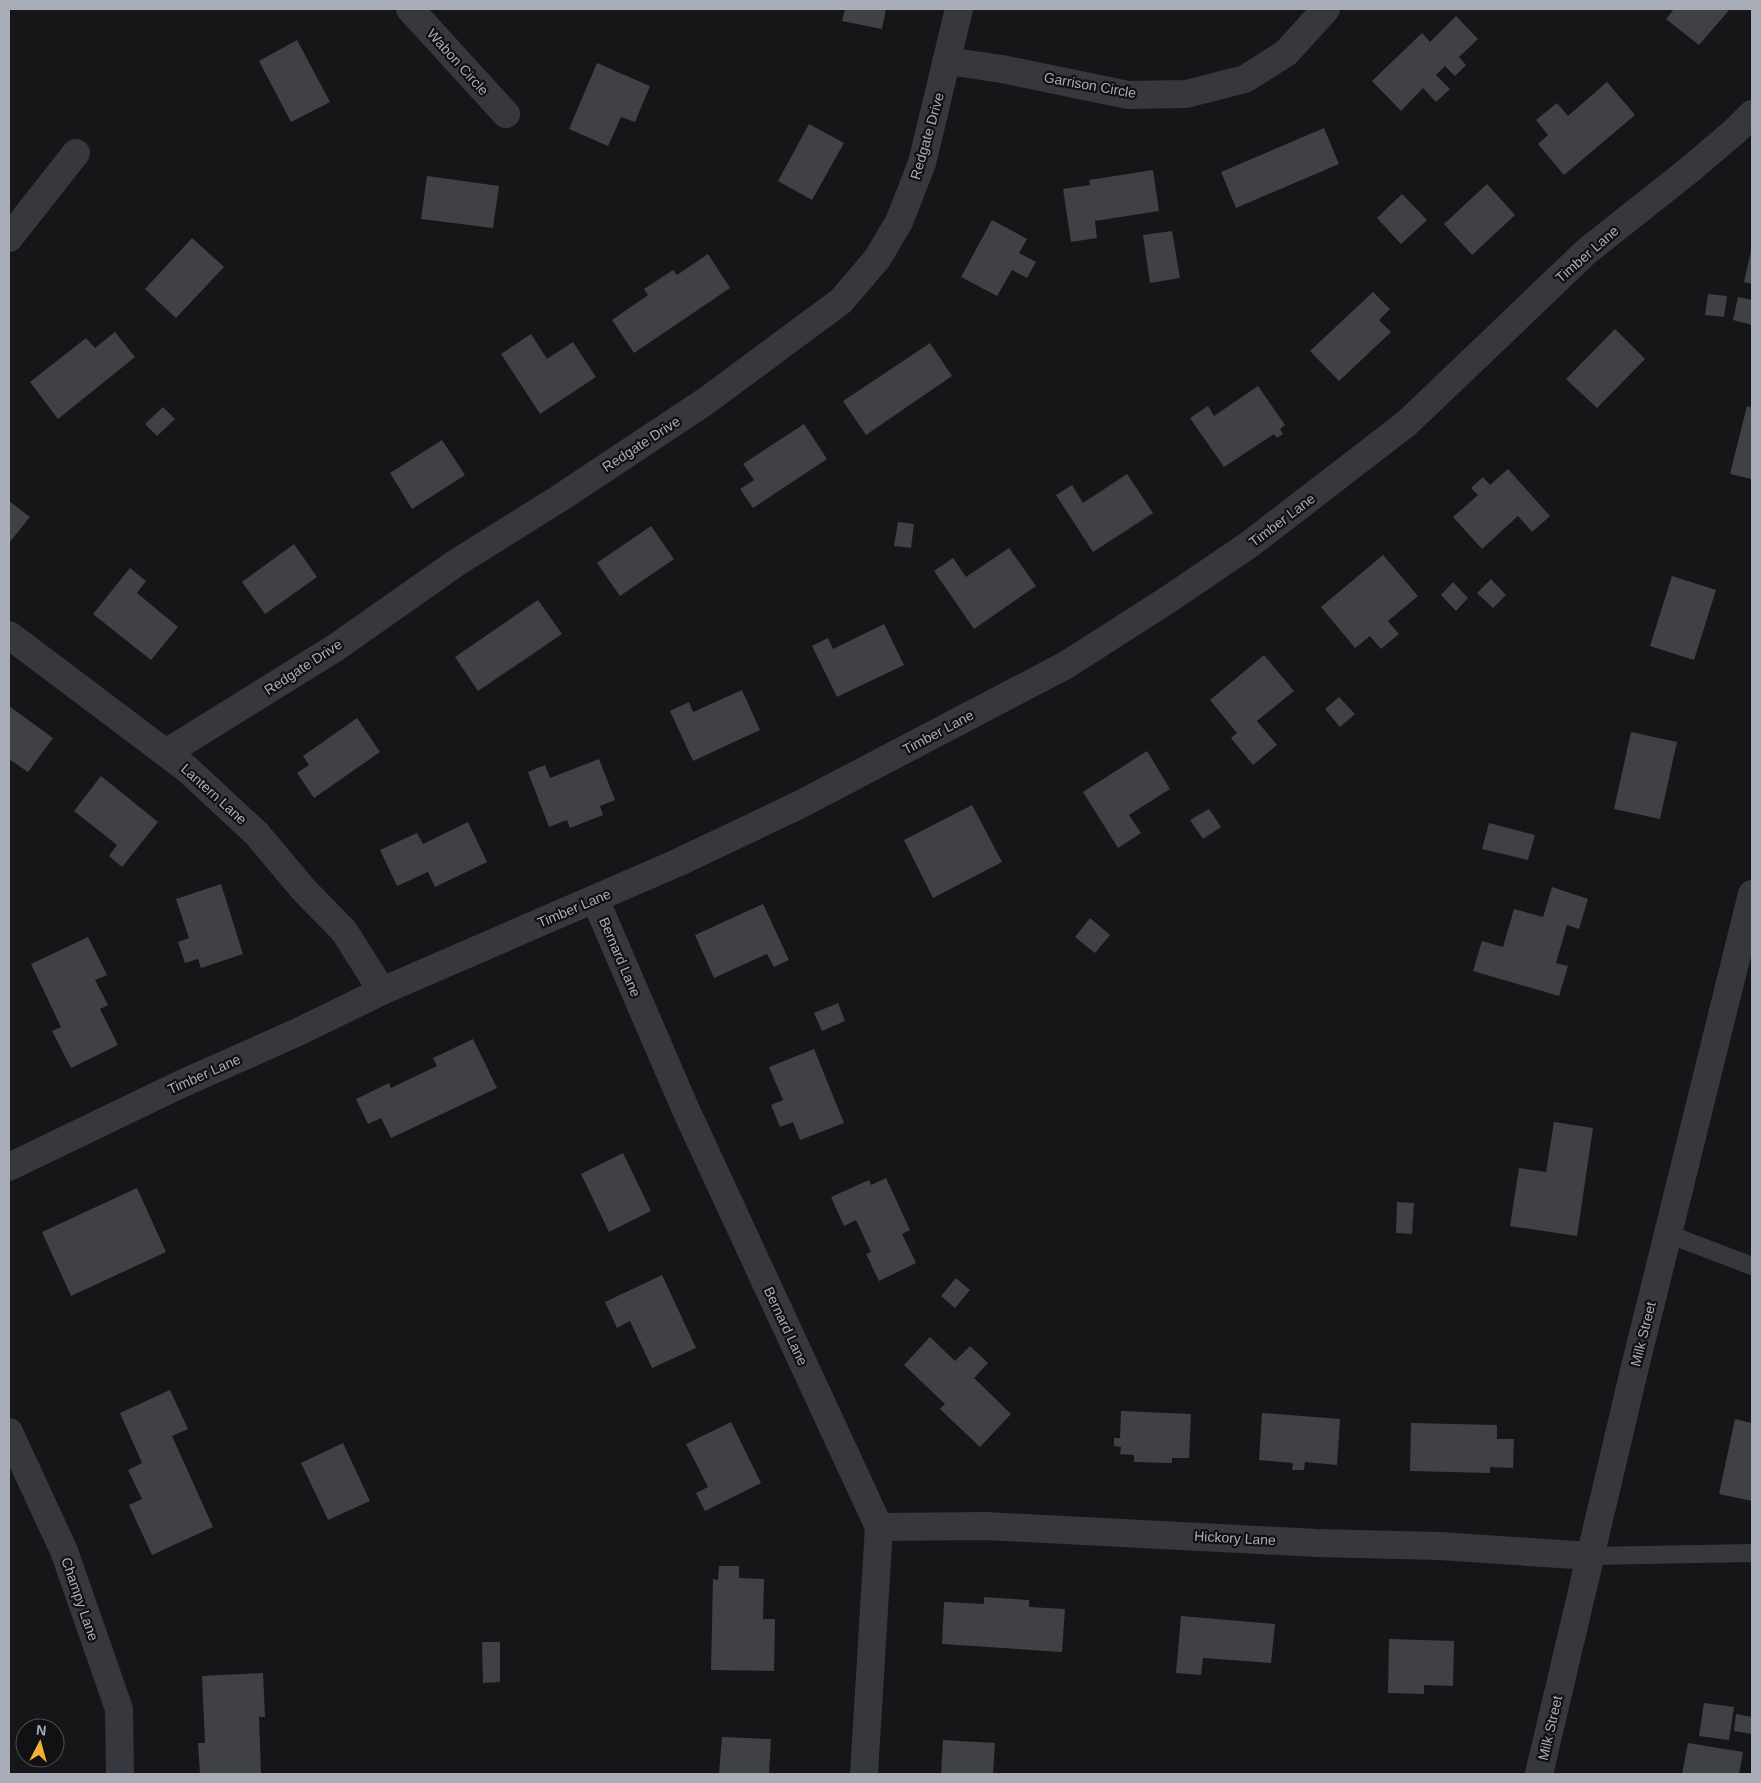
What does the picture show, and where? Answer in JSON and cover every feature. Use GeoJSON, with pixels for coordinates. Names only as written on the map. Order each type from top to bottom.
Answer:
{"type":"FeatureCollection","features":[{"type":"Feature","properties":{"kind":"street","name":"Wabon Circle"},"geometry":{"type":"LineString","coordinates":[[410,9],[506,114]]}},
{"type":"Feature","properties":{"kind":"street","name":"Redgate Drive"},"geometry":{"type":"LineString","coordinates":[[166,753],[335,648],[456,563],[560,498],[706,401],[841,302],[876,260],[899,222],[922,163],[959,9]]}},
{"type":"Feature","properties":{"kind":"street","name":"Garrison Circle"},"geometry":{"type":"LineString","coordinates":[[947,61],[1002,69],[1128,94],[1186,94],[1246,79],[1286,53],[1326,9]]}},
{"type":"Feature","properties":{"kind":"street","name":"Timber Lane"},"geometry":{"type":"LineString","coordinates":[[9,1167],[179,1085],[298,1032],[382,991],[677,863],[799,805],[1066,665],[1250,544],[1407,423],[1587,251],[1688,171],[1752,114]]}},
{"type":"Feature","properties":{"kind":"street"},"geometry":{"type":"LineString","coordinates":[[9,238],[76,153]]}},
{"type":"Feature","properties":{"kind":"street","name":"Lantern Lane"},"geometry":{"type":"LineString","coordinates":[[9,635],[187,768],[257,834],[303,889],[344,931],[382,991]]}},
{"type":"Feature","properties":{"kind":"street","name":"Milk Street"},"geometry":{"type":"LineString","coordinates":[[1539,1774],[1590,1556],[1752,894]]}},
{"type":"Feature","properties":{"kind":"street","name":"Bernard Lane"},"geometry":{"type":"LineString","coordinates":[[595,899],[685,1108],[879,1527],[864,1774]]}},
{"type":"Feature","properties":{"kind":"street","name":"Champy Lane"},"geometry":{"type":"LineString","coordinates":[[9,1432],[64,1551],[119,1709],[120,1774]]}},
{"type":"Feature","properties":{"kind":"street","name":"Hickory Lane"},"geometry":{"type":"LineString","coordinates":[[879,1527],[986,1526],[1317,1543],[1440,1546],[1590,1556]]}},
{"type":"Feature","properties":{"kind":"lane"},"geometry":{"type":"LineString","coordinates":[[1668,1234],[1752,1266]]}},
{"type":"Feature","properties":{"kind":"lane"},"geometry":{"type":"LineString","coordinates":[[1590,1556],[1752,1554]]}},
{"type":"Feature","properties":{"kind":"building"},"geometry":{"type":"Polygon","coordinates":[[[845,9],[886,9],[882,29],[842,21],[845,9]]]}},
{"type":"Feature","properties":{"kind":"building"},"geometry":{"type":"Polygon","coordinates":[[[1674,9],[1730,9],[1699,45],[1666,19],[1674,9]]]}},
{"type":"Feature","properties":{"kind":"building"},"geometry":{"type":"Polygon","coordinates":[[[1456,16],[1478,39],[1459,57],[1466,65],[1455,76],[1445,66],[1436,75],[1450,89],[1436,102],[1423,88],[1401,111],[1372,81],[1422,33],[1430,42],[1456,16]]]}},
{"type":"Feature","properties":{"kind":"building"},"geometry":{"type":"Polygon","coordinates":[[[297,40],[330,102],[291,122],[259,61],[297,40]]]}},
{"type":"Feature","properties":{"kind":"building"},"geometry":{"type":"Polygon","coordinates":[[[597,63],[650,86],[635,122],[621,117],[608,146],[569,129],[597,63]]]}},
{"type":"Feature","properties":{"kind":"building"},"geometry":{"type":"Polygon","coordinates":[[[1607,82],[1635,115],[1564,175],[1538,144],[1548,135],[1536,120],[1557,103],[1568,116],[1607,82]]]}},
{"type":"Feature","properties":{"kind":"building"},"geometry":{"type":"Polygon","coordinates":[[[809,124],[844,143],[812,200],[778,181],[809,124]]]}},
{"type":"Feature","properties":{"kind":"building"},"geometry":{"type":"Polygon","coordinates":[[[1324,128],[1339,164],[1236,208],[1221,172],[1324,128]]]}},
{"type":"Feature","properties":{"kind":"building"},"geometry":{"type":"Polygon","coordinates":[[[1153,170],[1159,211],[1095,221],[1097,238],[1071,242],[1063,189],[1090,185],[1089,180],[1153,170]]]}},
{"type":"Feature","properties":{"kind":"building"},"geometry":{"type":"Polygon","coordinates":[[[427,176],[499,186],[493,228],[421,219],[427,176]]]}},
{"type":"Feature","properties":{"kind":"building"},"geometry":{"type":"Polygon","coordinates":[[[1487,184],[1515,215],[1472,255],[1444,224],[1487,184]]]}},
{"type":"Feature","properties":{"kind":"building"},"geometry":{"type":"Polygon","coordinates":[[[1402,194],[1427,220],[1401,244],[1377,218],[1402,194]]]}},
{"type":"Feature","properties":{"kind":"building"},"geometry":{"type":"Polygon","coordinates":[[[992,220],[1027,239],[1019,253],[1036,262],[1027,278],[1012,270],[997,296],[961,277],[992,220]]]}},
{"type":"Feature","properties":{"kind":"building"},"geometry":{"type":"Polygon","coordinates":[[[1172,231],[1180,278],[1150,283],[1143,235],[1172,231]]]}},
{"type":"Feature","properties":{"kind":"building"},"geometry":{"type":"Polygon","coordinates":[[[192,238],[224,267],[176,318],[145,289],[192,238]]]}},
{"type":"Feature","properties":{"kind":"building"},"geometry":{"type":"Polygon","coordinates":[[[1752,251],[1752,284],[1744,282],[1752,251]]]}},
{"type":"Feature","properties":{"kind":"building"},"geometry":{"type":"Polygon","coordinates":[[[708,254],[730,288],[634,353],[612,320],[648,295],[644,289],[673,270],[677,275],[708,254]]]}},
{"type":"Feature","properties":{"kind":"building"},"geometry":{"type":"Polygon","coordinates":[[[1373,292],[1390,309],[1379,320],[1391,332],[1339,381],[1310,351],[1373,292]]]}},
{"type":"Feature","properties":{"kind":"building"},"geometry":{"type":"Polygon","coordinates":[[[1708,294],[1727,296],[1724,317],[1705,315],[1708,294]]]}},
{"type":"Feature","properties":{"kind":"building"},"geometry":{"type":"Polygon","coordinates":[[[1738,297],[1752,300],[1752,325],[1733,320],[1738,297]]]}},
{"type":"Feature","properties":{"kind":"building"},"geometry":{"type":"Polygon","coordinates":[[[1615,329],[1645,359],[1597,408],[1566,379],[1615,329]]]}},
{"type":"Feature","properties":{"kind":"building"},"geometry":{"type":"Polygon","coordinates":[[[115,332],[135,357],[58,419],[30,382],[86,338],[95,348],[115,332]]]}},
{"type":"Feature","properties":{"kind":"building"},"geometry":{"type":"Polygon","coordinates":[[[531,334],[547,359],[573,342],[596,377],[540,414],[501,354],[531,334]]]}},
{"type":"Feature","properties":{"kind":"building"},"geometry":{"type":"Polygon","coordinates":[[[930,343],[952,376],[866,435],[843,401],[930,343]]]}},
{"type":"Feature","properties":{"kind":"building"},"geometry":{"type":"Polygon","coordinates":[[[1258,386],[1285,425],[1280,429],[1283,434],[1277,438],[1274,434],[1224,467],[1190,418],[1208,406],[1214,416],[1258,386]]]}},
{"type":"Feature","properties":{"kind":"building"},"geometry":{"type":"Polygon","coordinates":[[[1747,406],[1752,408],[1752,479],[1730,474],[1747,406]]]}},
{"type":"Feature","properties":{"kind":"building"},"geometry":{"type":"Polygon","coordinates":[[[163,407],[175,419],[157,436],[145,424],[163,407]]]}},
{"type":"Feature","properties":{"kind":"building"},"geometry":{"type":"Polygon","coordinates":[[[804,424],[827,459],[753,508],[740,489],[754,480],[743,464],[804,424]]]}},
{"type":"Feature","properties":{"kind":"building"},"geometry":{"type":"Polygon","coordinates":[[[442,440],[465,475],[412,509],[390,473],[442,440]]]}},
{"type":"Feature","properties":{"kind":"building"},"geometry":{"type":"Polygon","coordinates":[[[1508,469],[1550,516],[1532,532],[1518,516],[1482,549],[1453,517],[1478,495],[1471,488],[1483,477],[1490,485],[1508,469]]]}},
{"type":"Feature","properties":{"kind":"building"},"geometry":{"type":"Polygon","coordinates":[[[1127,474],[1153,513],[1093,552],[1056,495],[1072,485],[1083,503],[1127,474]]]}},
{"type":"Feature","properties":{"kind":"building"},"geometry":{"type":"Polygon","coordinates":[[[9,501],[30,517],[9,543],[9,501]]]}},
{"type":"Feature","properties":{"kind":"building"},"geometry":{"type":"Polygon","coordinates":[[[898,522],[914,524],[911,548],[894,546],[898,522]]]}},
{"type":"Feature","properties":{"kind":"building"},"geometry":{"type":"Polygon","coordinates":[[[651,526],[674,559],[620,596],[597,563],[651,526]]]}},
{"type":"Feature","properties":{"kind":"building"},"geometry":{"type":"Polygon","coordinates":[[[294,544],[317,577],[265,614],[242,582],[294,544]]]}},
{"type":"Feature","properties":{"kind":"building"},"geometry":{"type":"Polygon","coordinates":[[[1009,548],[1036,586],[974,629],[934,571],[953,558],[966,577],[1009,548]]]}},
{"type":"Feature","properties":{"kind":"building"},"geometry":{"type":"Polygon","coordinates":[[[1383,555],[1418,596],[1388,621],[1399,634],[1381,649],[1370,636],[1355,648],[1321,607],[1383,555]]]}},
{"type":"Feature","properties":{"kind":"building"},"geometry":{"type":"Polygon","coordinates":[[[130,568],[146,581],[137,593],[178,627],[151,660],[93,614],[130,568]]]}},
{"type":"Feature","properties":{"kind":"building"},"geometry":{"type":"Polygon","coordinates":[[[1672,576],[1716,590],[1694,660],[1650,646],[1672,576]]]}},
{"type":"Feature","properties":{"kind":"building"},"geometry":{"type":"Polygon","coordinates":[[[1491,579],[1506,595],[1493,608],[1477,593],[1491,579]]]}},
{"type":"Feature","properties":{"kind":"building"},"geometry":{"type":"Polygon","coordinates":[[[1453,582],[1468,598],[1456,611],[1441,595],[1453,582]]]}},
{"type":"Feature","properties":{"kind":"building"},"geometry":{"type":"Polygon","coordinates":[[[538,600],[562,634],[478,691],[455,657],[538,600]]]}},
{"type":"Feature","properties":{"kind":"building"},"geometry":{"type":"Polygon","coordinates":[[[884,624],[904,665],[837,697],[812,646],[828,638],[833,649],[884,624]]]}},
{"type":"Feature","properties":{"kind":"building"},"geometry":{"type":"Polygon","coordinates":[[[1264,655],[1294,691],[1257,721],[1277,745],[1253,765],[1231,738],[1237,733],[1210,700],[1264,655]]]}},
{"type":"Feature","properties":{"kind":"building"},"geometry":{"type":"Polygon","coordinates":[[[742,690],[760,730],[693,761],[670,711],[689,702],[693,712],[742,690]]]}},
{"type":"Feature","properties":{"kind":"building"},"geometry":{"type":"Polygon","coordinates":[[[1339,697],[1355,714],[1340,727],[1325,709],[1339,697]]]}},
{"type":"Feature","properties":{"kind":"building"},"geometry":{"type":"Polygon","coordinates":[[[9,706],[53,738],[28,772],[9,759],[9,706]]]}},
{"type":"Feature","properties":{"kind":"building"},"geometry":{"type":"Polygon","coordinates":[[[357,718],[380,752],[314,798],[297,773],[309,765],[303,756],[357,718]]]}},
{"type":"Feature","properties":{"kind":"building"},"geometry":{"type":"Polygon","coordinates":[[[1631,732],[1677,742],[1660,819],[1614,809],[1631,732]]]}},
{"type":"Feature","properties":{"kind":"building"},"geometry":{"type":"Polygon","coordinates":[[[1147,751],[1170,789],[1129,815],[1141,833],[1118,848],[1083,792],[1147,751]]]}},
{"type":"Feature","properties":{"kind":"building"},"geometry":{"type":"Polygon","coordinates":[[[599,759],[615,800],[600,806],[603,815],[570,828],[567,820],[549,827],[528,772],[545,765],[550,778],[599,759]]]}},
{"type":"Feature","properties":{"kind":"building"},"geometry":{"type":"Polygon","coordinates":[[[101,776],[158,822],[122,867],[109,856],[117,845],[74,811],[101,776]]]}},
{"type":"Feature","properties":{"kind":"building"},"geometry":{"type":"Polygon","coordinates":[[[972,805],[1002,862],[933,898],[904,840],[972,805]]]}},
{"type":"Feature","properties":{"kind":"building"},"geometry":{"type":"Polygon","coordinates":[[[1209,809],[1221,827],[1203,839],[1190,820],[1209,809]]]}},
{"type":"Feature","properties":{"kind":"building"},"geometry":{"type":"Polygon","coordinates":[[[468,822],[487,862],[435,887],[428,872],[397,886],[380,850],[417,833],[423,844],[468,822]]]}},
{"type":"Feature","properties":{"kind":"building"},"geometry":{"type":"Polygon","coordinates":[[[1489,823],[1535,835],[1528,860],[1482,849],[1489,823]]]}},
{"type":"Feature","properties":{"kind":"building"},"geometry":{"type":"Polygon","coordinates":[[[221,884],[243,954],[201,968],[198,959],[185,963],[178,942],[189,938],[176,899],[221,884]]]}},
{"type":"Feature","properties":{"kind":"building"},"geometry":{"type":"Polygon","coordinates":[[[1552,887],[1588,899],[1579,929],[1567,925],[1556,963],[1568,966],[1559,996],[1473,971],[1482,941],[1503,947],[1514,909],[1543,917],[1552,887]]]}},
{"type":"Feature","properties":{"kind":"building"},"geometry":{"type":"Polygon","coordinates":[[[763,904],[789,960],[774,967],[767,954],[714,978],[695,935],[763,904]]]}},
{"type":"Feature","properties":{"kind":"building"},"geometry":{"type":"Polygon","coordinates":[[[1090,918],[1110,935],[1095,953],[1075,937],[1090,918]]]}},
{"type":"Feature","properties":{"kind":"building"},"geometry":{"type":"Polygon","coordinates":[[[88,937],[107,975],[95,980],[108,1005],[100,1009],[118,1045],[71,1068],[52,1031],[61,1027],[31,964],[88,937]]]}},
{"type":"Feature","properties":{"kind":"building"},"geometry":{"type":"Polygon","coordinates":[[[838,1003],[845,1021],[822,1031],[814,1013],[838,1003]]]}},
{"type":"Feature","properties":{"kind":"building"},"geometry":{"type":"Polygon","coordinates":[[[473,1039],[497,1088],[391,1138],[381,1118],[368,1124],[356,1099],[389,1083],[391,1088],[437,1066],[433,1058],[473,1039]]]}},
{"type":"Feature","properties":{"kind":"building"},"geometry":{"type":"Polygon","coordinates":[[[814,1049],[844,1123],[800,1140],[793,1122],[780,1127],[771,1105],[783,1100],[769,1067],[814,1049]]]}},
{"type":"Feature","properties":{"kind":"building"},"geometry":{"type":"Polygon","coordinates":[[[1554,1122],[1593,1128],[1577,1236],[1510,1226],[1519,1168],[1546,1172],[1554,1122]]]}},
{"type":"Feature","properties":{"kind":"building"},"geometry":{"type":"Polygon","coordinates":[[[623,1153],[651,1211],[609,1232],[581,1174],[623,1153]]]}},
{"type":"Feature","properties":{"kind":"building"},"geometry":{"type":"Polygon","coordinates":[[[886,1178],[910,1230],[902,1234],[916,1263],[879,1281],[866,1254],[871,1252],[856,1220],[844,1226],[831,1197],[869,1180],[871,1185],[886,1178]]]}},
{"type":"Feature","properties":{"kind":"building"},"geometry":{"type":"Polygon","coordinates":[[[137,1188],[166,1252],[71,1296],[42,1232],[137,1188]]]}},
{"type":"Feature","properties":{"kind":"building"},"geometry":{"type":"Polygon","coordinates":[[[1397,1202],[1414,1203],[1412,1234],[1396,1233],[1397,1202]]]}},
{"type":"Feature","properties":{"kind":"building"},"geometry":{"type":"Polygon","coordinates":[[[662,1275],[696,1348],[652,1368],[630,1321],[617,1328],[605,1302],[662,1275]]]}},
{"type":"Feature","properties":{"kind":"building"},"geometry":{"type":"Polygon","coordinates":[[[956,1278],[970,1290],[955,1308],[941,1296],[956,1278]]]}},
{"type":"Feature","properties":{"kind":"building"},"geometry":{"type":"Polygon","coordinates":[[[930,1337],[955,1361],[970,1346],[988,1363],[974,1378],[1011,1414],[980,1447],[940,1409],[945,1404],[904,1365],[930,1337]]]}},
{"type":"Feature","properties":{"kind":"building"},"geometry":{"type":"Polygon","coordinates":[[[170,1390],[188,1429],[172,1436],[213,1527],[152,1555],[129,1505],[142,1499],[128,1470],[142,1463],[120,1413],[170,1390]]]}},
{"type":"Feature","properties":{"kind":"building"},"geometry":{"type":"Polygon","coordinates":[[[1121,1411],[1191,1414],[1189,1458],[1172,1458],[1172,1463],[1134,1462],[1134,1455],[1120,1454],[1121,1447],[1114,1446],[1114,1438],[1120,1438],[1121,1411]]]}},
{"type":"Feature","properties":{"kind":"building"},"geometry":{"type":"Polygon","coordinates":[[[1262,1413],[1340,1419],[1337,1465],[1305,1462],[1304,1470],[1292,1470],[1293,1463],[1259,1460],[1262,1413]]]}},
{"type":"Feature","properties":{"kind":"building"},"geometry":{"type":"Polygon","coordinates":[[[1735,1419],[1752,1423],[1752,1501],[1719,1494],[1735,1419]]]}},
{"type":"Feature","properties":{"kind":"building"},"geometry":{"type":"Polygon","coordinates":[[[731,1422],[761,1483],[705,1511],[696,1493],[708,1487],[686,1444],[731,1422]]]}},
{"type":"Feature","properties":{"kind":"building"},"geometry":{"type":"Polygon","coordinates":[[[1411,1423],[1497,1425],[1497,1439],[1514,1439],[1513,1468],[1490,1467],[1490,1473],[1410,1471],[1411,1423]]]}},
{"type":"Feature","properties":{"kind":"building"},"geometry":{"type":"Polygon","coordinates":[[[343,1443],[370,1501],[328,1520],[301,1463],[343,1443]]]}},
{"type":"Feature","properties":{"kind":"building"},"geometry":{"type":"Polygon","coordinates":[[[719,1566],[739,1566],[739,1578],[764,1579],[763,1619],[775,1619],[774,1671],[711,1670],[713,1579],[718,1580],[719,1566]]]}},
{"type":"Feature","properties":{"kind":"building"},"geometry":{"type":"Polygon","coordinates":[[[984,1597],[1029,1600],[1029,1607],[1065,1609],[1062,1652],[942,1644],[944,1602],[984,1604],[984,1597]]]}},
{"type":"Feature","properties":{"kind":"building"},"geometry":{"type":"Polygon","coordinates":[[[1181,1616],[1275,1624],[1271,1663],[1203,1658],[1201,1675],[1176,1673],[1181,1616]]]}},
{"type":"Feature","properties":{"kind":"building"},"geometry":{"type":"Polygon","coordinates":[[[1389,1639],[1454,1641],[1453,1686],[1424,1685],[1424,1694],[1388,1693],[1389,1639]]]}},
{"type":"Feature","properties":{"kind":"building"},"geometry":{"type":"Polygon","coordinates":[[[482,1642],[500,1642],[500,1682],[483,1683],[482,1642]]]}},
{"type":"Feature","properties":{"kind":"building"},"geometry":{"type":"Polygon","coordinates":[[[263,1673],[265,1717],[259,1717],[261,1774],[200,1774],[198,1743],[205,1743],[202,1676],[263,1673]]]}},
{"type":"Feature","properties":{"kind":"building"},"geometry":{"type":"Polygon","coordinates":[[[1704,1703],[1734,1707],[1729,1740],[1699,1736],[1704,1703]]]}},
{"type":"Feature","properties":{"kind":"building"},"geometry":{"type":"Polygon","coordinates":[[[1736,1714],[1752,1717],[1752,1734],[1734,1731],[1736,1714]]]}},
{"type":"Feature","properties":{"kind":"building"},"geometry":{"type":"Polygon","coordinates":[[[722,1737],[771,1739],[769,1774],[719,1774],[722,1737]]]}},
{"type":"Feature","properties":{"kind":"building"},"geometry":{"type":"Polygon","coordinates":[[[943,1740],[995,1743],[993,1774],[941,1774],[943,1740]]]}},
{"type":"Feature","properties":{"kind":"building"},"geometry":{"type":"Polygon","coordinates":[[[1688,1743],[1743,1752],[1739,1774],[1682,1774],[1688,1743]]]}}]}
